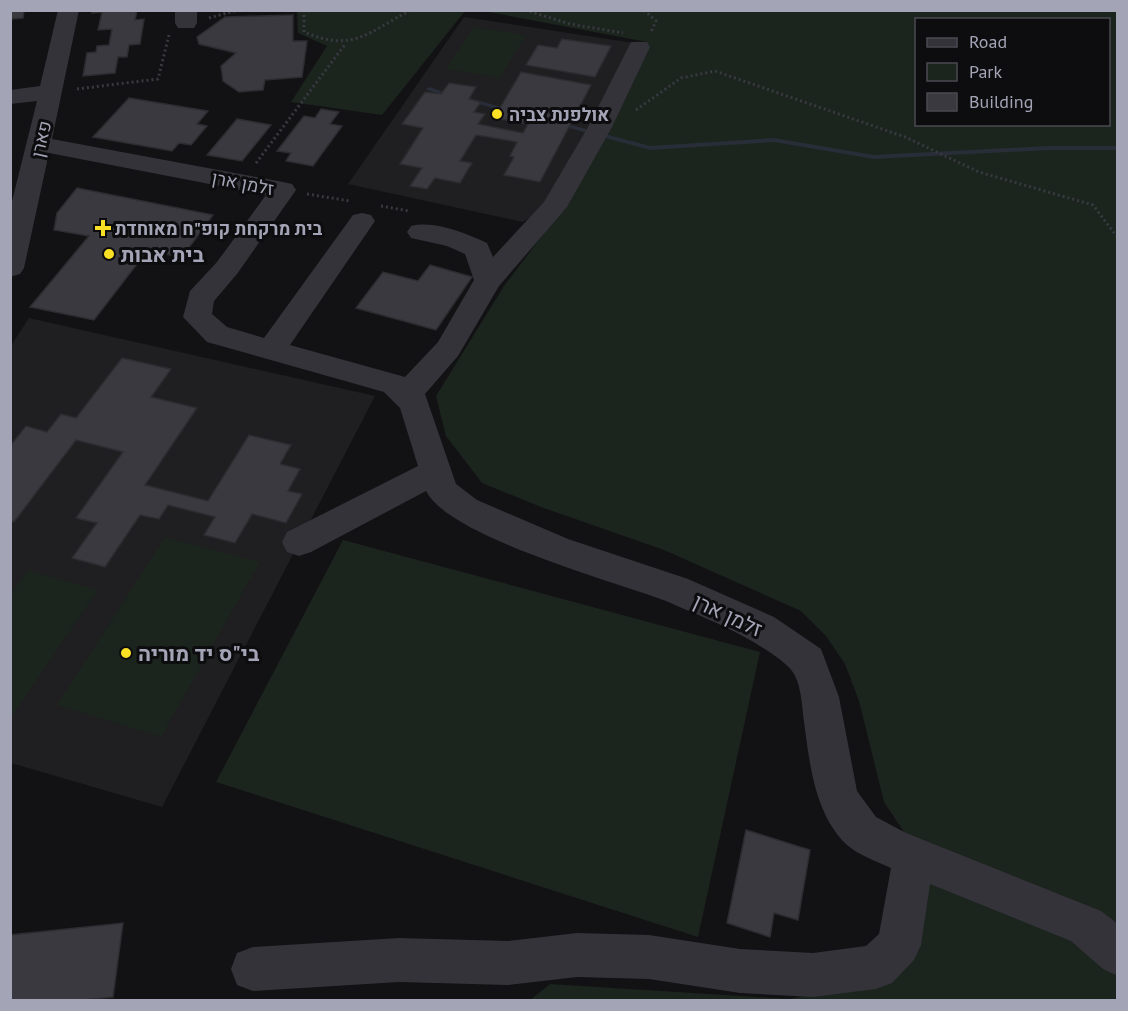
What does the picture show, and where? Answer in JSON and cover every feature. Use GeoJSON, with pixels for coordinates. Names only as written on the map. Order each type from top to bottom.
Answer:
{"type":"FeatureCollection","features":[{"type":"Feature","properties":{"kind":"street","name":"פארן"},"geometry":{"type":"LineString","coordinates":[[10,268],[16,230],[40,144],[69,10]]}},
{"type":"Feature","properties":{"kind":"street"},"geometry":{"type":"LineString","coordinates":[[406,395],[448,349],[488,280],[554,207],[600,127],[632,40]]}},
{"type":"Feature","properties":{"kind":"street"},"geometry":{"type":"LineString","coordinates":[[10,97],[51,92]]}},
{"type":"Feature","properties":{"kind":"street","name":"זלמן ארן"},"geometry":{"type":"LineString","coordinates":[[40,144],[283,190],[227,268],[200,298],[197,317],[217,335],[394,384],[414,402],[442,491],[465,509],[558,549],[676,590],[761,628],[808,662],[820,697],[827,747],[839,800],[862,831],[914,857],[1086,926],[1118,954]]}},
{"type":"Feature","properties":{"kind":"street"},"geometry":{"type":"LineString","coordinates":[[271,350],[362,221]]}},
{"type":"Feature","properties":{"kind":"street"},"geometry":{"type":"LineString","coordinates":[[420,232],[454,239],[477,249],[488,280]]}},
{"type":"Feature","properties":{"kind":"street"},"geometry":{"type":"LineString","coordinates":[[299,542],[337,520],[435,472]]}},
{"type":"Feature","properties":{"kind":"street"},"geometry":{"type":"LineString","coordinates":[[253,969],[399,960],[508,963],[578,955],[649,957],[740,970],[813,975],[876,967],[899,945],[914,857]]}},
{"type":"Feature","properties":{"kind":"path"},"geometry":{"type":"LineString","coordinates":[[304,10],[304,32],[316,38],[346,43],[382,29],[411,10]]}},
{"type":"Feature","properties":{"kind":"path"},"geometry":{"type":"LineString","coordinates":[[525,10],[632,40]]}},
{"type":"Feature","properties":{"kind":"path"},"geometry":{"type":"LineString","coordinates":[[107,85],[158,79],[171,24],[186,16]]}},
{"type":"Feature","properties":{"kind":"path"},"geometry":{"type":"LineString","coordinates":[[241,182],[346,43]]}},
{"type":"Feature","properties":{"kind":"path"},"geometry":{"type":"LineString","coordinates":[[600,127],[641,107],[675,79],[694,71],[715,71],[905,137],[979,172],[1093,205],[1118,238]]}},
{"type":"Feature","properties":{"kind":"shaded area","name":"אולפנת צביה"},"geometry":{"type":"Polygon","coordinates":[[[464,17],[634,43],[549,205],[523,222],[348,184],[464,17]]]}},
{"type":"Feature","properties":{"kind":"shaded area","name":"בי\"ס יד מוריה"},"geometry":{"type":"Polygon","coordinates":[[[29,318],[375,396],[162,807],[11,763],[10,347],[29,318]]]}},
{"type":"Feature","properties":{"kind":"green space"},"geometry":{"type":"Polygon","coordinates":[[[297,10],[465,11],[382,115],[291,102],[327,46],[298,33],[297,10]]]}},
{"type":"Feature","properties":{"kind":"green space"},"geometry":{"type":"Polygon","coordinates":[[[483,11],[1117,11],[1117,1000],[530,1000],[550,984],[790,999],[897,976],[920,856],[884,802],[859,701],[845,664],[826,636],[801,611],[664,550],[541,507],[482,483],[446,436],[436,396],[504,286],[560,212],[647,42],[483,11]]]}},
{"type":"Feature","properties":{"kind":"green space"},"geometry":{"type":"Polygon","coordinates":[[[474,27],[526,35],[500,78],[446,69],[474,27]]]}},
{"type":"Feature","properties":{"kind":"green space"},"geometry":{"type":"Polygon","coordinates":[[[165,537],[260,562],[161,737],[57,705],[165,537]]]}},
{"type":"Feature","properties":{"kind":"green space"},"geometry":{"type":"Polygon","coordinates":[[[343,540],[760,652],[698,937],[216,782],[343,540]]]}},
{"type":"Feature","properties":{"kind":"green space"},"geometry":{"type":"Polygon","coordinates":[[[28,570],[98,590],[11,718],[11,594],[28,570]]]}},
{"type":"Feature","properties":{"kind":"building"},"geometry":{"type":"Polygon","coordinates":[[[10,10],[24,10],[23,18],[12,19],[10,26],[10,10]]]}},
{"type":"Feature","properties":{"kind":"building"},"geometry":{"type":"Polygon","coordinates":[[[93,10],[137,10],[135,20],[144,19],[140,44],[129,45],[127,57],[118,57],[115,73],[83,76],[87,53],[96,52],[97,46],[109,45],[112,29],[98,30],[102,12],[92,13],[93,10]]]}},
{"type":"Feature","properties":{"kind":"building"},"geometry":{"type":"Polygon","coordinates":[[[293,15],[293,41],[307,41],[302,77],[265,80],[263,90],[239,92],[223,81],[221,66],[236,53],[199,44],[197,37],[225,17],[293,15]]]}},
{"type":"Feature","properties":{"kind":"building"},"geometry":{"type":"Polygon","coordinates":[[[562,39],[611,46],[595,77],[526,65],[538,45],[557,48],[562,39]]]}},
{"type":"Feature","properties":{"kind":"building"},"geometry":{"type":"Polygon","coordinates":[[[521,72],[591,85],[540,182],[504,175],[514,157],[510,156],[517,142],[476,135],[460,161],[472,163],[460,183],[435,178],[427,189],[410,186],[422,168],[400,164],[423,128],[402,124],[425,92],[441,94],[449,83],[476,87],[469,99],[481,102],[474,112],[485,114],[478,124],[523,133],[528,124],[494,118],[521,72]]]}},
{"type":"Feature","properties":{"kind":"building"},"geometry":{"type":"Polygon","coordinates":[[[129,98],[208,111],[197,124],[207,126],[191,145],[179,143],[172,151],[93,137],[129,98]]]}},
{"type":"Feature","properties":{"kind":"building"},"geometry":{"type":"Polygon","coordinates":[[[321,109],[339,112],[330,124],[342,126],[313,166],[286,161],[291,153],[277,151],[304,116],[315,118],[321,109]]]}},
{"type":"Feature","properties":{"kind":"building"},"geometry":{"type":"Polygon","coordinates":[[[237,119],[271,125],[242,161],[207,155],[237,119]]]}},
{"type":"Feature","properties":{"kind":"building","name":"בית אבות"},"geometry":{"type":"Polygon","coordinates":[[[77,188],[213,215],[182,257],[147,251],[94,320],[30,307],[89,236],[54,230],[57,213],[77,188]]]}},
{"type":"Feature","properties":{"kind":"building"},"geometry":{"type":"Polygon","coordinates":[[[430,265],[472,277],[436,330],[356,308],[383,272],[418,281],[430,265]]]}},
{"type":"Feature","properties":{"kind":"building"},"geometry":{"type":"Polygon","coordinates":[[[122,358],[171,369],[151,397],[197,408],[145,485],[208,501],[249,435],[291,445],[280,464],[300,469],[288,491],[302,494],[286,523],[252,514],[235,543],[204,535],[215,517],[168,505],[159,519],[140,515],[105,567],[72,558],[97,523],[76,518],[123,452],[76,440],[14,522],[10,521],[10,446],[26,426],[47,432],[61,414],[76,418],[122,358]]]}},
{"type":"Feature","properties":{"kind":"building"},"geometry":{"type":"Polygon","coordinates":[[[746,830],[810,850],[798,920],[774,913],[770,937],[727,923],[746,830]]]}},
{"type":"Feature","properties":{"kind":"building"},"geometry":{"type":"Polygon","coordinates":[[[123,923],[113,997],[84,1000],[10,1000],[10,935],[123,923]]]}},
{"type":"Feature","properties":{"kind":"waterway"},"geometry":{"type":"LineString","coordinates":[[429,89],[452,96]]}},
{"type":"Feature","properties":{"kind":"waterway"},"geometry":{"type":"LineString","coordinates":[[470,100],[510,111]]}},
{"type":"Feature","properties":{"kind":"waterway"},"geometry":{"type":"LineString","coordinates":[[560,124],[650,148],[774,140],[874,157],[1049,148],[1118,148]]}},
{"type":"Feature","properties":{"kind":"place","name":"אולפנת צביה"},"geometry":{"type":"Point","coordinates":[497,114]}},
{"type":"Feature","properties":{"kind":"place","name":"בית מרקחת קופ\"ח מאוחדת"},"geometry":{"type":"Point","coordinates":[103,228]}},
{"type":"Feature","properties":{"kind":"place","name":"בית אבות"},"geometry":{"type":"Point","coordinates":[109,254]}},
{"type":"Feature","properties":{"kind":"place","name":"בי\"ס יד מוריה"},"geometry":{"type":"Point","coordinates":[126,653]}}]}
